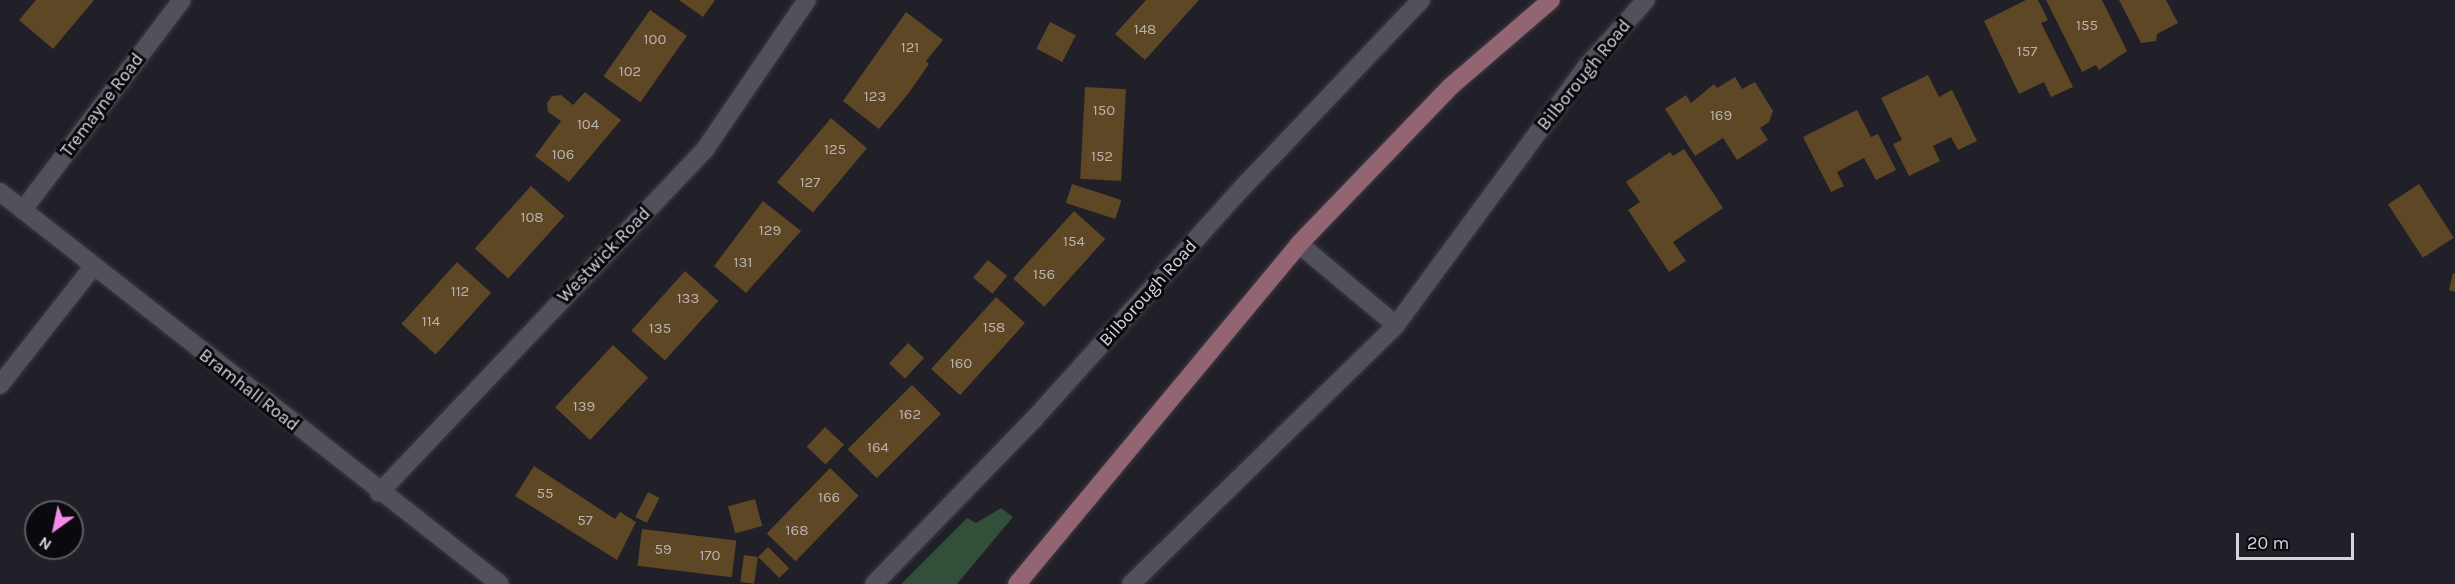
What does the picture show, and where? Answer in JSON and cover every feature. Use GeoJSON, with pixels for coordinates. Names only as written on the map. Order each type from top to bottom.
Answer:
{"type":"FeatureCollection","features":[{"type":"Feature","properties":{"kind":"main road"},"geometry":{"type":"LineString","coordinates":[[1017,584],[1299,244],[1450,87],[1551,0]]}},
{"type":"Feature","properties":{"kind":"street","name":"Tremayne Road"},"geometry":{"type":"LineString","coordinates":[[22,210],[182,0]]}},
{"type":"Feature","properties":{"kind":"street","name":"Westwick Road"},"geometry":{"type":"LineString","coordinates":[[379,493],[706,148],[807,0]]}},
{"type":"Feature","properties":{"kind":"street","name":"Bilborough Road"},"geometry":{"type":"LineString","coordinates":[[874,584],[1034,419],[1244,186],[1421,0]]}},
{"type":"Feature","properties":{"kind":"street","name":"Bilborough Road"},"geometry":{"type":"LineString","coordinates":[[1131,584],[1396,325],[1588,65],[1646,0]]}},
{"type":"Feature","properties":{"kind":"street","name":"Bramhall Road"},"geometry":{"type":"LineString","coordinates":[[0,192],[379,493],[477,578],[500,584]]}},
{"type":"Feature","properties":{"kind":"street"},"geometry":{"type":"LineString","coordinates":[[1299,244],[1396,325]]}},
{"type":"Feature","properties":{"kind":"street"},"geometry":{"type":"LineString","coordinates":[[0,385],[93,267]]}},
{"type":"Feature","properties":{"kind":"green space"},"geometry":{"type":"Polygon","coordinates":[[[1001,508],[1013,517],[957,584],[901,584],[967,518],[976,523],[1001,508]]]}},
{"type":"Feature","properties":{"kind":"building"},"geometry":{"type":"Polygon","coordinates":[[[36,0],[94,0],[53,49],[19,20],[36,0]]]}},
{"type":"Feature","properties":{"kind":"building"},"geometry":{"type":"Polygon","coordinates":[[[679,0],[715,0],[703,17],[679,0]]]}},
{"type":"Feature","properties":{"kind":"building"},"geometry":{"type":"Polygon","coordinates":[[[1146,0],[1199,0],[1145,60],[1115,34],[1146,0]]]}},
{"type":"Feature","properties":{"kind":"building"},"geometry":{"type":"Polygon","coordinates":[[[2026,0],[2038,0],[2048,20],[2041,23],[2073,87],[2051,97],[2044,82],[2019,94],[1984,21],[2026,0]]]}},
{"type":"Feature","properties":{"kind":"building"},"geometry":{"type":"Polygon","coordinates":[[[2046,0],[2102,0],[2127,51],[2099,70],[2096,65],[2082,72],[2046,0]]]}},
{"type":"Feature","properties":{"kind":"building"},"geometry":{"type":"Polygon","coordinates":[[[2119,0],[2166,0],[2178,23],[2157,34],[2156,41],[2141,43],[2119,0]]]}},
{"type":"Feature","properties":{"kind":"building"},"geometry":{"type":"Polygon","coordinates":[[[650,10],[687,36],[640,102],[604,76],[650,10]]]}},
{"type":"Feature","properties":{"kind":"building"},"geometry":{"type":"Polygon","coordinates":[[[906,12],[943,40],[926,61],[929,64],[908,94],[879,129],[843,101],[906,12]]]}},
{"type":"Feature","properties":{"kind":"building"},"geometry":{"type":"Polygon","coordinates":[[[1050,22],[1076,35],[1062,62],[1036,49],[1050,22]]]}},
{"type":"Feature","properties":{"kind":"building"},"geometry":{"type":"Polygon","coordinates":[[[1928,75],[1939,97],[1952,90],[1977,141],[1958,150],[1951,137],[1933,146],[1940,161],[1909,176],[1893,144],[1902,140],[1881,98],[1928,75]]]}},
{"type":"Feature","properties":{"kind":"building"},"geometry":{"type":"Polygon","coordinates":[[[1735,77],[1742,89],[1755,82],[1773,111],[1769,122],[1760,128],[1768,140],[1737,160],[1723,138],[1695,156],[1665,109],[1686,95],[1691,103],[1714,84],[1717,88],[1735,77]]]}},
{"type":"Feature","properties":{"kind":"building"},"geometry":{"type":"Polygon","coordinates":[[[1085,87],[1126,89],[1121,181],[1080,179],[1085,87]]]}},
{"type":"Feature","properties":{"kind":"building"},"geometry":{"type":"Polygon","coordinates":[[[585,92],[621,120],[569,182],[535,156],[561,121],[548,112],[547,103],[552,96],[561,95],[573,105],[585,92]]]}},
{"type":"Feature","properties":{"kind":"building"},"geometry":{"type":"Polygon","coordinates":[[[1857,110],[1871,137],[1878,134],[1896,170],[1876,180],[1864,158],[1837,172],[1844,186],[1831,192],[1803,137],[1857,110]]]}},
{"type":"Feature","properties":{"kind":"building"},"geometry":{"type":"Polygon","coordinates":[[[831,118],[867,148],[813,213],[777,182],[831,118]]]}},
{"type":"Feature","properties":{"kind":"building"},"geometry":{"type":"Polygon","coordinates":[[[1684,149],[1723,208],[1673,242],[1686,261],[1669,272],[1628,210],[1640,202],[1626,182],[1670,152],[1673,156],[1684,149]]]}},
{"type":"Feature","properties":{"kind":"building"},"geometry":{"type":"Polygon","coordinates":[[[1072,184],[1121,200],[1115,219],[1066,203],[1072,184]]]}},
{"type":"Feature","properties":{"kind":"building"},"geometry":{"type":"Polygon","coordinates":[[[2419,184],[2454,238],[2423,258],[2388,204],[2419,184]]]}},
{"type":"Feature","properties":{"kind":"building"},"geometry":{"type":"Polygon","coordinates":[[[531,186],[564,216],[508,279],[475,248],[531,186]]]}},
{"type":"Feature","properties":{"kind":"building"},"geometry":{"type":"Polygon","coordinates":[[[763,201],[801,231],[746,293],[714,266],[763,201]]]}},
{"type":"Feature","properties":{"kind":"building"},"geometry":{"type":"Polygon","coordinates":[[[1074,211],[1105,239],[1044,307],[1013,279],[1074,211]]]}},
{"type":"Feature","properties":{"kind":"building"},"geometry":{"type":"Polygon","coordinates":[[[988,260],[1007,276],[992,294],[973,278],[988,260]]]}},
{"type":"Feature","properties":{"kind":"building"},"geometry":{"type":"Polygon","coordinates":[[[457,262],[491,293],[436,354],[401,324],[457,262]]]}},
{"type":"Feature","properties":{"kind":"building"},"geometry":{"type":"Polygon","coordinates":[[[685,271],[718,301],[665,361],[631,330],[685,271]]]}},
{"type":"Feature","properties":{"kind":"building"},"geometry":{"type":"Polygon","coordinates":[[[2453,273],[2455,274],[2455,292],[2449,290],[2453,273]]]}},
{"type":"Feature","properties":{"kind":"building"},"geometry":{"type":"Polygon","coordinates":[[[996,297],[1025,323],[960,395],[931,369],[996,297]]]}},
{"type":"Feature","properties":{"kind":"building"},"geometry":{"type":"Polygon","coordinates":[[[908,343],[924,358],[905,378],[889,363],[908,343]]]}},
{"type":"Feature","properties":{"kind":"building"},"geometry":{"type":"Polygon","coordinates":[[[613,345],[648,378],[590,440],[555,407],[613,345]]]}},
{"type":"Feature","properties":{"kind":"building"},"geometry":{"type":"Polygon","coordinates":[[[912,385],[941,414],[877,478],[848,449],[912,385]]]}},
{"type":"Feature","properties":{"kind":"building"},"geometry":{"type":"Polygon","coordinates":[[[825,427],[844,445],[826,464],[807,447],[825,427]]]}},
{"type":"Feature","properties":{"kind":"building"},"geometry":{"type":"Polygon","coordinates":[[[534,466],[615,519],[620,512],[636,522],[617,560],[515,496],[534,466]]]}},
{"type":"Feature","properties":{"kind":"building"},"geometry":{"type":"Polygon","coordinates":[[[830,468],[859,496],[796,561],[767,533],[830,468]]]}},
{"type":"Feature","properties":{"kind":"building"},"geometry":{"type":"Polygon","coordinates":[[[648,492],[660,498],[647,523],[635,517],[648,492]]]}},
{"type":"Feature","properties":{"kind":"building"},"geometry":{"type":"Polygon","coordinates":[[[755,499],[762,526],[735,533],[728,506],[755,499]]]}},
{"type":"Feature","properties":{"kind":"building"},"geometry":{"type":"Polygon","coordinates":[[[642,529],[736,541],[732,577],[637,566],[642,529]]]}},
{"type":"Feature","properties":{"kind":"building"},"geometry":{"type":"Polygon","coordinates":[[[768,547],[789,568],[779,578],[758,557],[768,547]]]}},
{"type":"Feature","properties":{"kind":"building"},"geometry":{"type":"Polygon","coordinates":[[[744,555],[758,557],[754,584],[740,582],[744,555]]]}}]}
